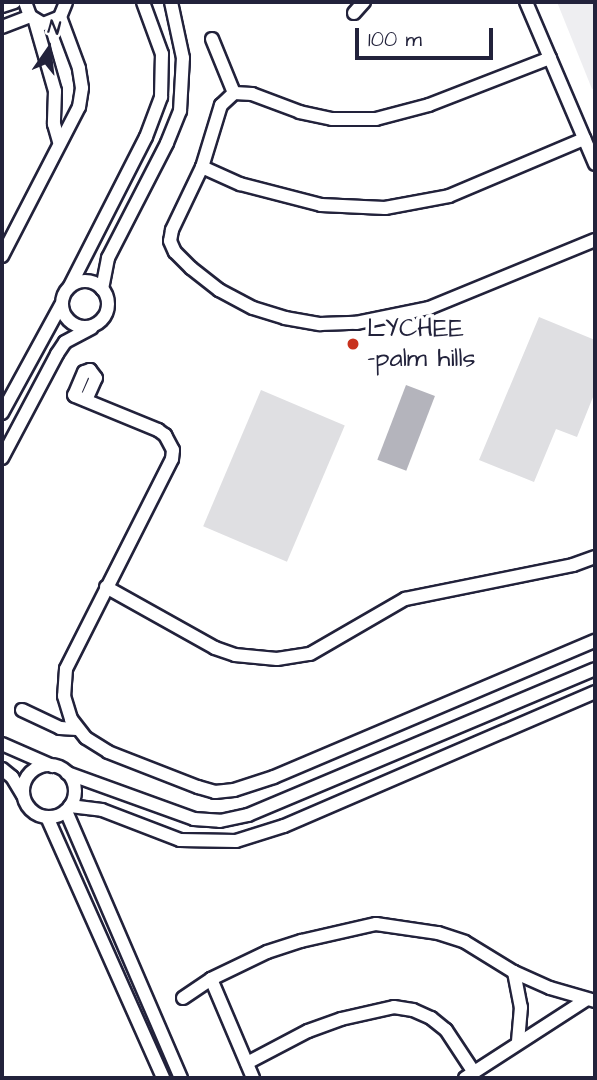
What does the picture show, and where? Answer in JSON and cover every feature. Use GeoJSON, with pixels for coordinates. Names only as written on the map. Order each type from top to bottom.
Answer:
{"type":"FeatureCollection","features":[{"type":"Feature","properties":{"kind":"street"},"geometry":{"type":"LineString","coordinates":[[2,6],[14,2]]}},
{"type":"Feature","properties":{"kind":"street"},"geometry":{"type":"LineString","coordinates":[[25,2],[55,91],[54,124],[59,141]]}},
{"type":"Feature","properties":{"kind":"street"},"geometry":{"type":"LineString","coordinates":[[2,27],[32,19],[48,23],[60,17],[66,2]]}},
{"type":"Feature","properties":{"kind":"street"},"geometry":{"type":"LineString","coordinates":[[2,413],[61,305],[146,137],[161,97],[162,54],[144,2]]}},
{"type":"Feature","properties":{"kind":"street"},"geometry":{"type":"LineString","coordinates":[[2,458],[65,342],[102,321],[108,309],[103,289],[108,258],[167,144],[180,111],[183,58],[171,2]]}},
{"type":"Feature","properties":{"kind":"street"},"geometry":{"type":"LineString","coordinates":[[355,13],[364,2]]}},
{"type":"Feature","properties":{"kind":"street"},"geometry":{"type":"LineString","coordinates":[[526,2],[595,164]]}},
{"type":"Feature","properties":{"kind":"street"},"geometry":{"type":"LineString","coordinates":[[2,256],[59,141],[72,126],[79,107],[82,88],[79,68],[60,17]]}},
{"type":"Feature","properties":{"kind":"street"},"geometry":{"type":"LineString","coordinates":[[212,39],[234,93]]}},
{"type":"Feature","properties":{"kind":"street"},"geometry":{"type":"LineString","coordinates":[[550,58],[429,105],[376,119],[332,119],[300,112],[252,94],[234,93],[221,105],[202,167],[172,230],[172,247],[191,268],[219,290],[253,308],[285,318],[320,324],[356,323],[429,308],[595,240]]}},
{"type":"Feature","properties":{"kind":"street"},"geometry":{"type":"LineString","coordinates":[[202,167],[240,184],[299,201],[320,205],[385,208],[449,196],[584,139]]}},
{"type":"Feature","properties":{"kind":"street"},"geometry":{"type":"LineString","coordinates":[[70,286],[83,281],[103,289]]}},
{"type":"Feature","properties":{"kind":"street"},"geometry":{"type":"LineString","coordinates":[[61,305],[71,324],[90,328]]}},
{"type":"Feature","properties":{"kind":"street"},"geometry":{"type":"LineString","coordinates":[[86,400],[158,430],[170,442],[173,450],[172,459],[66,669],[66,709],[78,729],[108,752],[198,787],[215,792],[234,790],[285,773],[595,641]]}},
{"type":"Feature","properties":{"kind":"street"},"geometry":{"type":"LineString","coordinates":[[106,587],[215,648],[245,657],[277,659],[310,654],[405,599],[573,565],[595,557]]}},
{"type":"Feature","properties":{"kind":"street"},"geometry":{"type":"LineString","coordinates":[[2,744],[67,773],[194,819],[220,821],[275,806],[595,670]]}},
{"type":"Feature","properties":{"kind":"street"},"geometry":{"type":"LineString","coordinates":[[47,817],[68,808],[102,810],[162,834],[199,842],[236,841],[284,826],[595,692]]}},
{"type":"Feature","properties":{"kind":"street"},"geometry":{"type":"LineString","coordinates":[[22,710],[60,728],[78,729]]}},
{"type":"Feature","properties":{"kind":"street"},"geometry":{"type":"LineString","coordinates":[[24,799],[27,778],[38,768],[52,766]]}},
{"type":"Feature","properties":{"kind":"street"},"geometry":{"type":"LineString","coordinates":[[2,769],[12,777],[33,811],[47,817],[163,1078]]}},
{"type":"Feature","properties":{"kind":"street"},"geometry":{"type":"LineString","coordinates":[[67,773],[75,792],[68,808],[181,1078]]}},
{"type":"Feature","properties":{"kind":"street"},"geometry":{"type":"LineString","coordinates":[[275,806],[284,826]]}},
{"type":"Feature","properties":{"kind":"street"},"geometry":{"type":"LineString","coordinates":[[184,998],[211,979],[267,953],[301,941],[376,924],[448,936],[491,955],[514,972],[550,988],[591,1000]]}},
{"type":"Feature","properties":{"kind":"street"},"geometry":{"type":"LineString","coordinates":[[514,972],[521,1007],[517,1043]]}},
{"type":"Feature","properties":{"kind":"street"},"geometry":{"type":"LineString","coordinates":[[211,979],[253,1078]]}},
{"type":"Feature","properties":{"kind":"street"},"geometry":{"type":"LineString","coordinates":[[247,1063],[308,1031],[341,1019],[394,1007],[413,1010],[431,1018],[446,1030],[469,1074],[591,1000]]}},
{"type":"Feature","properties":{"kind":"shaded area"},"geometry":{"type":"Polygon","coordinates":[[[557,2],[595,2],[595,88],[592,89],[557,2]]]}},
{"type":"Feature","properties":{"kind":"shaded area"},"geometry":{"type":"Polygon","coordinates":[[[539,317],[595,340],[595,392],[577,437],[556,429],[534,482],[479,460],[539,317]]]}},
{"type":"Feature","properties":{"kind":"shaded area"},"geometry":{"type":"Polygon","coordinates":[[[406,385],[435,396],[406,471],[377,460],[406,385]]]}},
{"type":"Feature","properties":{"kind":"shaded area"},"geometry":{"type":"Polygon","coordinates":[[[261,390],[345,426],[287,562],[203,526],[261,390]]]}},
{"type":"Feature","properties":{"kind":"place","name":"LYCHEE -palm hills"},"geometry":{"type":"Point","coordinates":[353,344]}}]}
